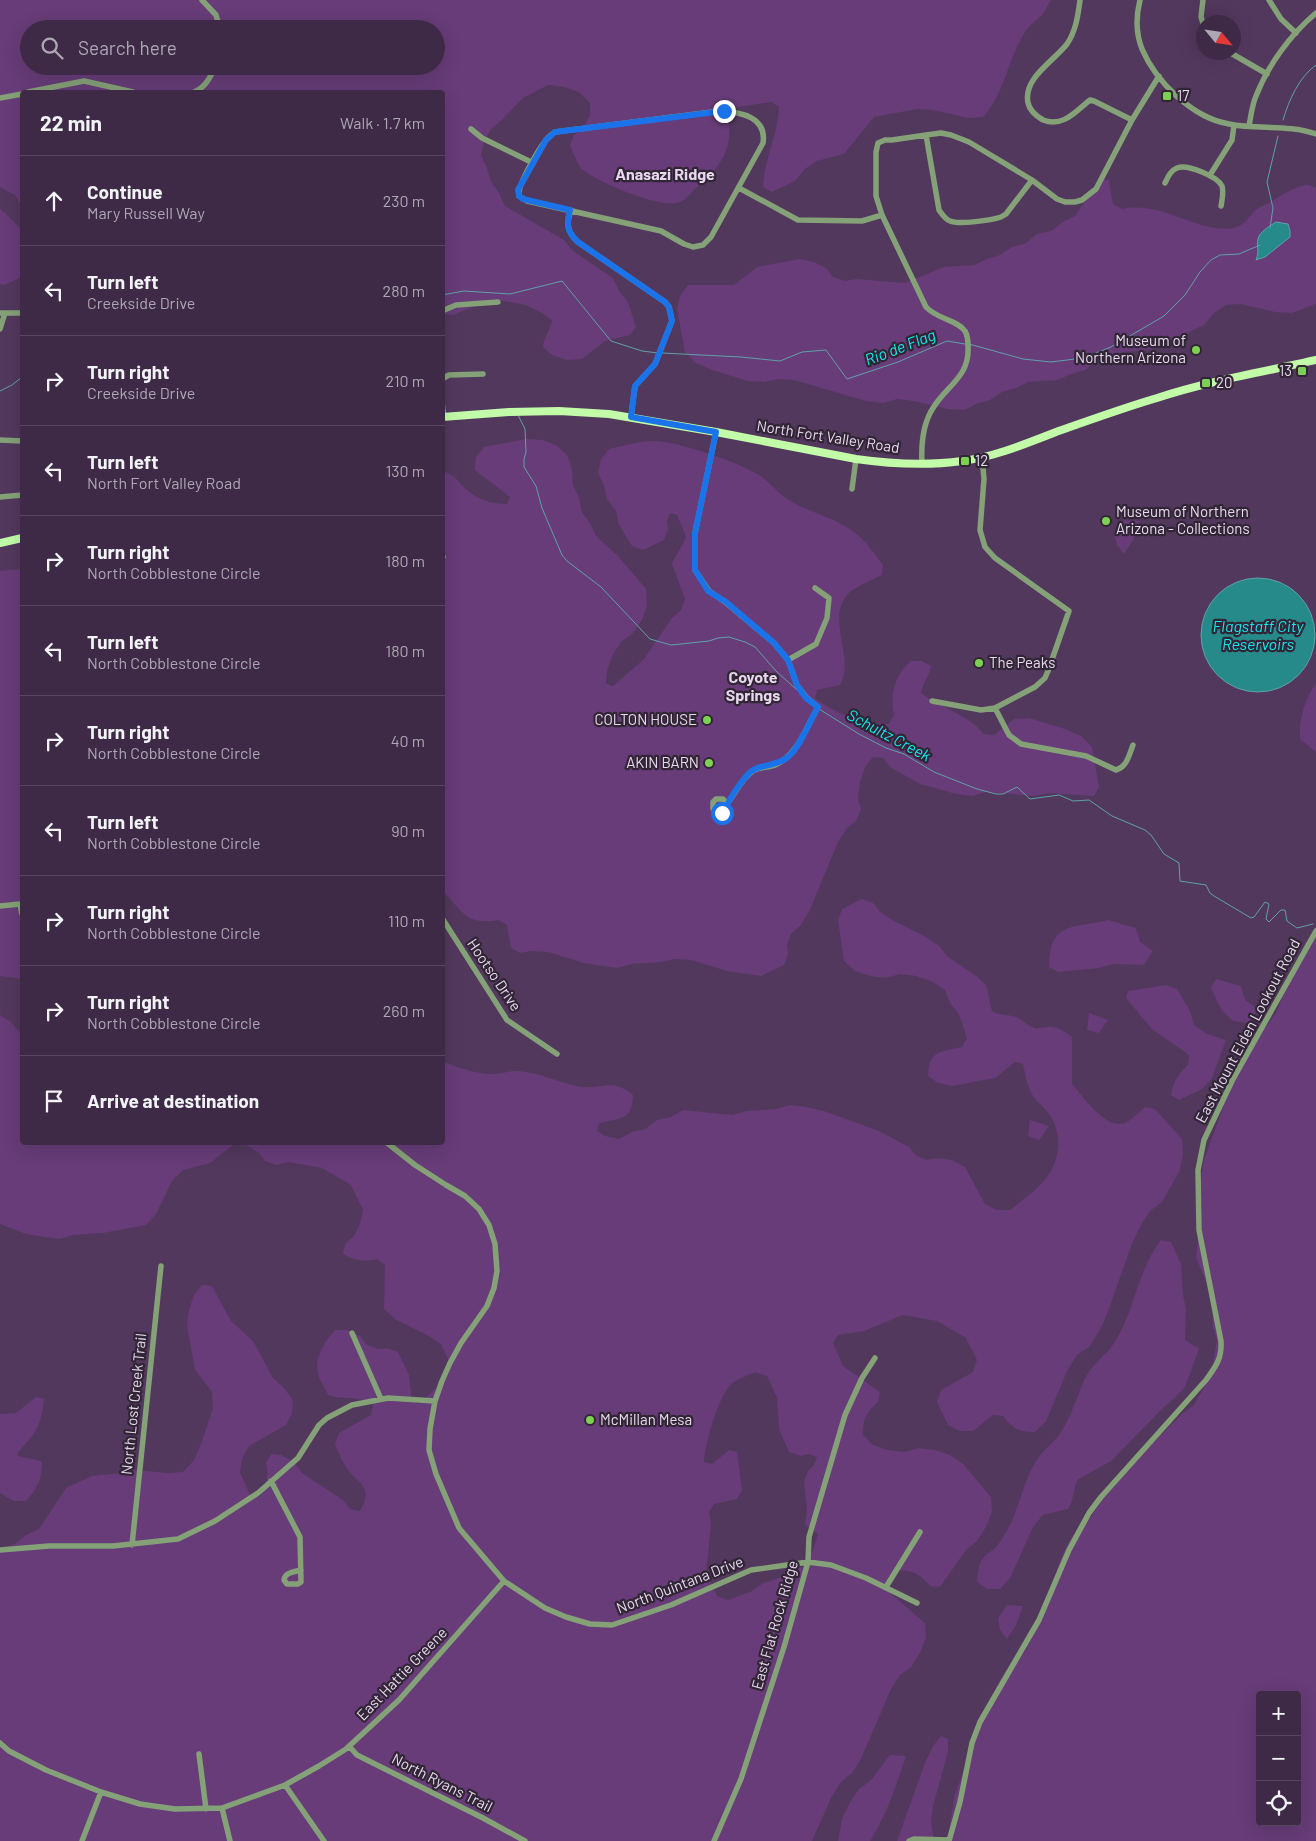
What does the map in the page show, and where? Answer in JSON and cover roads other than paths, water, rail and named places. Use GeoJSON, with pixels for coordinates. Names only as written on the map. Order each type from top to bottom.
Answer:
{"type":"FeatureCollection","features":[{"type":"Feature","properties":{"kind":"main road","name":"North Fort Valley Road"},"geometry":{"type":"LineString","coordinates":[[445,417],[509,412],[559,411],[631,417],[873,462],[922,464],[962,461],[982,457],[1174,392],[1206,383],[1316,360]]}},
{"type":"Feature","properties":{"kind":"main road"},"geometry":{"type":"LineString","coordinates":[[0,543],[20,538]]}},
{"type":"Feature","properties":{"kind":"street"},"geometry":{"type":"LineString","coordinates":[[202,0],[217,20]]}},
{"type":"Feature","properties":{"kind":"street"},"geometry":{"type":"LineString","coordinates":[[1080,0],[1075,26],[1067,44],[1028,90],[1029,108],[1038,117],[1046,121],[1061,121],[1069,118],[1090,100],[1094,100],[1132,120]]}},
{"type":"Feature","properties":{"kind":"street"},"geometry":{"type":"LineString","coordinates":[[1140,0],[1137,28],[1141,48],[1159,76],[1190,108],[1216,121],[1234,125],[1300,129],[1316,133]]}},
{"type":"Feature","properties":{"kind":"street"},"geometry":{"type":"LineString","coordinates":[[1201,15],[1203,0]]}},
{"type":"Feature","properties":{"kind":"street"},"geometry":{"type":"LineString","coordinates":[[1269,0],[1281,19],[1296,33]]}},
{"type":"Feature","properties":{"kind":"street"},"geometry":{"type":"LineString","coordinates":[[1249,126],[1256,96],[1267,74],[1296,33],[1316,13]]}},
{"type":"Feature","properties":{"kind":"street"},"geometry":{"type":"LineString","coordinates":[[1241,59],[1267,74]]}},
{"type":"Feature","properties":{"kind":"street"},"geometry":{"type":"LineString","coordinates":[[199,90],[212,75]]}},
{"type":"Feature","properties":{"kind":"street"},"geometry":{"type":"LineString","coordinates":[[922,464],[922,436],[926,421],[933,408],[962,374],[969,357],[968,337],[960,326],[937,316],[926,306],[882,215],[876,196],[876,152],[878,143],[885,140],[941,133],[961,138],[1032,180],[1057,199],[1066,202],[1082,200],[1096,189],[1132,120],[1159,76]]}},
{"type":"Feature","properties":{"kind":"street"},"geometry":{"type":"LineString","coordinates":[[38,90],[84,81],[124,90]]}},
{"type":"Feature","properties":{"kind":"street"},"geometry":{"type":"LineString","coordinates":[[0,98],[20,94]]}},
{"type":"Feature","properties":{"kind":"street"},"geometry":{"type":"LineString","coordinates":[[720,111],[753,118],[763,128],[764,135],[763,143],[711,237],[707,242],[698,246],[688,246],[661,231],[527,201],[519,196],[518,190],[533,164],[546,140],[555,132],[720,111]]}},
{"type":"Feature","properties":{"kind":"street"},"geometry":{"type":"LineString","coordinates":[[1210,175],[1232,140],[1234,125]]}},
{"type":"Feature","properties":{"kind":"street"},"geometry":{"type":"LineString","coordinates":[[471,129],[482,138],[533,164]]}},
{"type":"Feature","properties":{"kind":"street"},"geometry":{"type":"LineString","coordinates":[[926,135],[939,210],[943,217],[950,222],[960,223],[1006,214],[1032,180]]}},
{"type":"Feature","properties":{"kind":"street"},"geometry":{"type":"LineString","coordinates":[[1165,183],[1170,172],[1178,168],[1189,168],[1210,175],[1222,186],[1221,206]]}},
{"type":"Feature","properties":{"kind":"street"},"geometry":{"type":"LineString","coordinates":[[739,188],[794,219],[862,221],[882,215]]}},
{"type":"Feature","properties":{"kind":"street"},"geometry":{"type":"LineString","coordinates":[[570,210],[567,228],[571,236],[665,302],[669,307],[672,321],[655,364],[635,386],[631,417]]}},
{"type":"Feature","properties":{"kind":"street"},"geometry":{"type":"LineString","coordinates":[[445,310],[456,305],[498,302]]}},
{"type":"Feature","properties":{"kind":"street"},"geometry":{"type":"LineString","coordinates":[[0,329],[3,313],[20,313]]}},
{"type":"Feature","properties":{"kind":"street"},"geometry":{"type":"LineString","coordinates":[[445,377],[449,375],[484,374]]}},
{"type":"Feature","properties":{"kind":"street"},"geometry":{"type":"LineString","coordinates":[[716,432],[695,533],[695,570],[708,591],[726,602],[774,643],[788,660],[797,685],[806,698],[818,707],[789,756],[776,765],[755,770],[743,780],[727,804]]}},
{"type":"Feature","properties":{"kind":"street"},"geometry":{"type":"LineString","coordinates":[[0,440],[20,440]]}},
{"type":"Feature","properties":{"kind":"street"},"geometry":{"type":"LineString","coordinates":[[932,701],[981,710],[995,708],[1035,687],[1045,678],[1069,611],[995,558],[985,547],[980,530],[984,478],[982,457]]}},
{"type":"Feature","properties":{"kind":"street"},"geometry":{"type":"LineString","coordinates":[[852,489],[856,459]]}},
{"type":"Feature","properties":{"kind":"street"},"geometry":{"type":"LineString","coordinates":[[0,497],[20,495]]}},
{"type":"Feature","properties":{"kind":"street"},"geometry":{"type":"LineString","coordinates":[[788,660],[816,644],[827,618],[829,598],[815,588]]}},
{"type":"Feature","properties":{"kind":"street"},"geometry":{"type":"LineString","coordinates":[[995,708],[1009,734],[1021,744],[1086,756],[1116,770],[1126,764],[1133,744]]}},
{"type":"Feature","properties":{"kind":"street"},"geometry":{"type":"LineString","coordinates":[[0,906],[20,904]]}},
{"type":"Feature","properties":{"kind":"street","name":"Hootso Drive"},"geometry":{"type":"LineString","coordinates":[[445,923],[507,1020],[557,1054]]}},
{"type":"Feature","properties":{"kind":"street","name":"East Mount Elden Lookout Road"},"geometry":{"type":"LineString","coordinates":[[949,1840],[960,1802],[972,1744],[980,1722],[1039,1620],[1069,1550],[1089,1512],[1206,1380],[1222,1354],[1199,1230],[1198,1170],[1204,1140],[1232,1081],[1316,931]]}},
{"type":"Feature","properties":{"kind":"street","name":"North Quintana Drive"},"geometry":{"type":"LineString","coordinates":[[390,1145],[422,1170],[465,1196],[479,1208],[489,1225],[495,1244],[497,1271],[488,1306],[450,1363],[435,1401],[430,1429],[429,1450],[436,1474],[459,1528],[504,1581],[524,1595],[566,1617],[590,1624],[612,1624],[671,1605],[751,1570],[808,1562],[831,1565],[917,1603]]}},
{"type":"Feature","properties":{"kind":"street","name":"North Lost Creek Trail"},"geometry":{"type":"LineString","coordinates":[[132,1545],[160,1266]]}},
{"type":"Feature","properties":{"kind":"street"},"geometry":{"type":"LineString","coordinates":[[352,1333],[381,1399]]}},
{"type":"Feature","properties":{"kind":"street","name":"East Flat Rock Ridge"},"geometry":{"type":"LineString","coordinates":[[714,1841],[741,1778],[784,1647],[808,1562],[810,1536],[845,1415],[862,1378],[875,1358]]}},
{"type":"Feature","properties":{"kind":"street"},"geometry":{"type":"LineString","coordinates":[[0,1550],[40,1546],[132,1545],[178,1539],[214,1521],[258,1492],[298,1458],[319,1424],[327,1418],[352,1405],[381,1399],[411,1398],[435,1401]]}},
{"type":"Feature","properties":{"kind":"street"},"geometry":{"type":"LineString","coordinates":[[271,1481],[300,1537],[301,1570]]}},
{"type":"Feature","properties":{"kind":"street"},"geometry":{"type":"LineString","coordinates":[[886,1588],[920,1532]]}},
{"type":"Feature","properties":{"kind":"street","name":"East Hattie Greene"},"geometry":{"type":"LineString","coordinates":[[0,1743],[27,1761],[101,1792],[140,1804],[175,1810],[222,1808],[285,1785],[349,1746],[399,1700],[504,1581]]}},
{"type":"Feature","properties":{"kind":"street","name":"North Ryans Trail"},"geometry":{"type":"LineString","coordinates":[[349,1746],[357,1755],[525,1841]]}},
{"type":"Feature","properties":{"kind":"street"},"geometry":{"type":"LineString","coordinates":[[199,1754],[206,1809]]}},
{"type":"Feature","properties":{"kind":"street"},"geometry":{"type":"LineString","coordinates":[[285,1785],[324,1841]]}},
{"type":"Feature","properties":{"kind":"street"},"geometry":{"type":"LineString","coordinates":[[82,1841],[101,1792]]}},
{"type":"Feature","properties":{"kind":"street"},"geometry":{"type":"LineString","coordinates":[[222,1808],[230,1841]]}},
{"type":"Feature","properties":{"kind":"street"},"geometry":{"type":"LineString","coordinates":[[908,1841],[914,1839],[949,1840]]}},
{"type":"Feature","properties":{"kind":"water"},"geometry":{"type":"Polygon","coordinates":[[[1276,222],[1288,224],[1290,237],[1265,257],[1256,260],[1260,234],[1276,222]]]}},
{"type":"Feature","properties":{"kind":"water","name":"Flagstaff City Reservoirs"},"geometry":{"type":"Polygon","coordinates":[[[1258,578],[1280,583],[1298,595],[1310,613],[1315,635],[1310,657],[1298,675],[1280,687],[1258,692],[1236,687],[1218,675],[1206,657],[1201,635],[1206,613],[1218,595],[1236,583],[1258,578]]]}},
{"type":"Feature","properties":{"kind":"waterway","name":"Rio de Flag"},"geometry":{"type":"LineString","coordinates":[[1283,120],[1295,90],[1316,65]]}},
{"type":"Feature","properties":{"kind":"waterway","name":"Rio de Flag"},"geometry":{"type":"LineString","coordinates":[[1270,228],[1273,208],[1267,182],[1278,136]]}},
{"type":"Feature","properties":{"kind":"waterway","name":"Rio de Flag"},"geometry":{"type":"LineString","coordinates":[[969,344],[1023,359],[1051,362],[1083,358],[1111,347],[1164,316],[1185,295],[1200,272],[1211,260],[1220,255],[1239,254],[1260,245]]}},
{"type":"Feature","properties":{"kind":"waterway","name":"Rio de Flag"},"geometry":{"type":"LineString","coordinates":[[445,294],[464,291],[510,294],[562,281],[611,341],[642,351],[658,353]]}},
{"type":"Feature","properties":{"kind":"waterway","name":"Rio de Flag"},"geometry":{"type":"LineString","coordinates":[[662,353],[780,361],[802,352],[826,350],[847,379],[898,362],[947,341],[965,344]]}},
{"type":"Feature","properties":{"kind":"waterway","name":"Rio de Flag"},"geometry":{"type":"LineString","coordinates":[[0,391],[20,379]]}},
{"type":"Feature","properties":{"kind":"waterway","name":"Schultz Creek"},"geometry":{"type":"LineString","coordinates":[[518,415],[525,429],[526,452],[524,467],[536,486],[542,508],[562,555],[567,561],[601,587],[650,639],[671,645],[729,637],[745,642],[755,647],[776,671],[797,690]]}},
{"type":"Feature","properties":{"kind":"waterway","name":"Schultz Creek"},"geometry":{"type":"LineString","coordinates":[[819,709],[886,748],[904,754],[934,772],[977,789],[1003,794],[1017,787],[1030,799],[1059,795],[1073,801],[1089,800],[1112,816],[1145,830],[1151,835],[1164,854],[1179,863],[1180,881],[1206,885],[1214,896],[1251,918],[1254,917],[1265,902],[1269,904],[1266,919],[1269,922],[1281,910],[1285,910],[1287,921],[1297,928],[1313,924]]}},
{"type":"Feature","properties":{"kind":"place","name":"17"},"geometry":{"type":"Point","coordinates":[1167,96]}},
{"type":"Feature","properties":{"kind":"place","name":"Museum of Northern Arizona"},"geometry":{"type":"Point","coordinates":[1196,350]}},
{"type":"Feature","properties":{"kind":"place","name":"13"},"geometry":{"type":"Point","coordinates":[1302,371]}},
{"type":"Feature","properties":{"kind":"place","name":"20"},"geometry":{"type":"Point","coordinates":[1206,383]}},
{"type":"Feature","properties":{"kind":"place","name":"12"},"geometry":{"type":"Point","coordinates":[965,461]}},
{"type":"Feature","properties":{"kind":"place","name":"Museum of Northern Arizona - Collections"},"geometry":{"type":"Point","coordinates":[1106,521]}},
{"type":"Feature","properties":{"kind":"place","name":"The Peaks"},"geometry":{"type":"Point","coordinates":[979,663]}},
{"type":"Feature","properties":{"kind":"place","name":"COLTON HOUSE"},"geometry":{"type":"Point","coordinates":[707,720]}},
{"type":"Feature","properties":{"kind":"place","name":"AKIN BARN"},"geometry":{"type":"Point","coordinates":[709,763]}},
{"type":"Feature","properties":{"kind":"place","name":"McMillan Mesa"},"geometry":{"type":"Point","coordinates":[590,1420]}},
{"type":"Feature","properties":{"kind":"district","name":"Anasazi Ridge"},"geometry":{"type":"Point","coordinates":[665,174]}},
{"type":"Feature","properties":{"kind":"district","name":"Coyote Springs"},"geometry":{"type":"Point","coordinates":[753,686]}}]}
